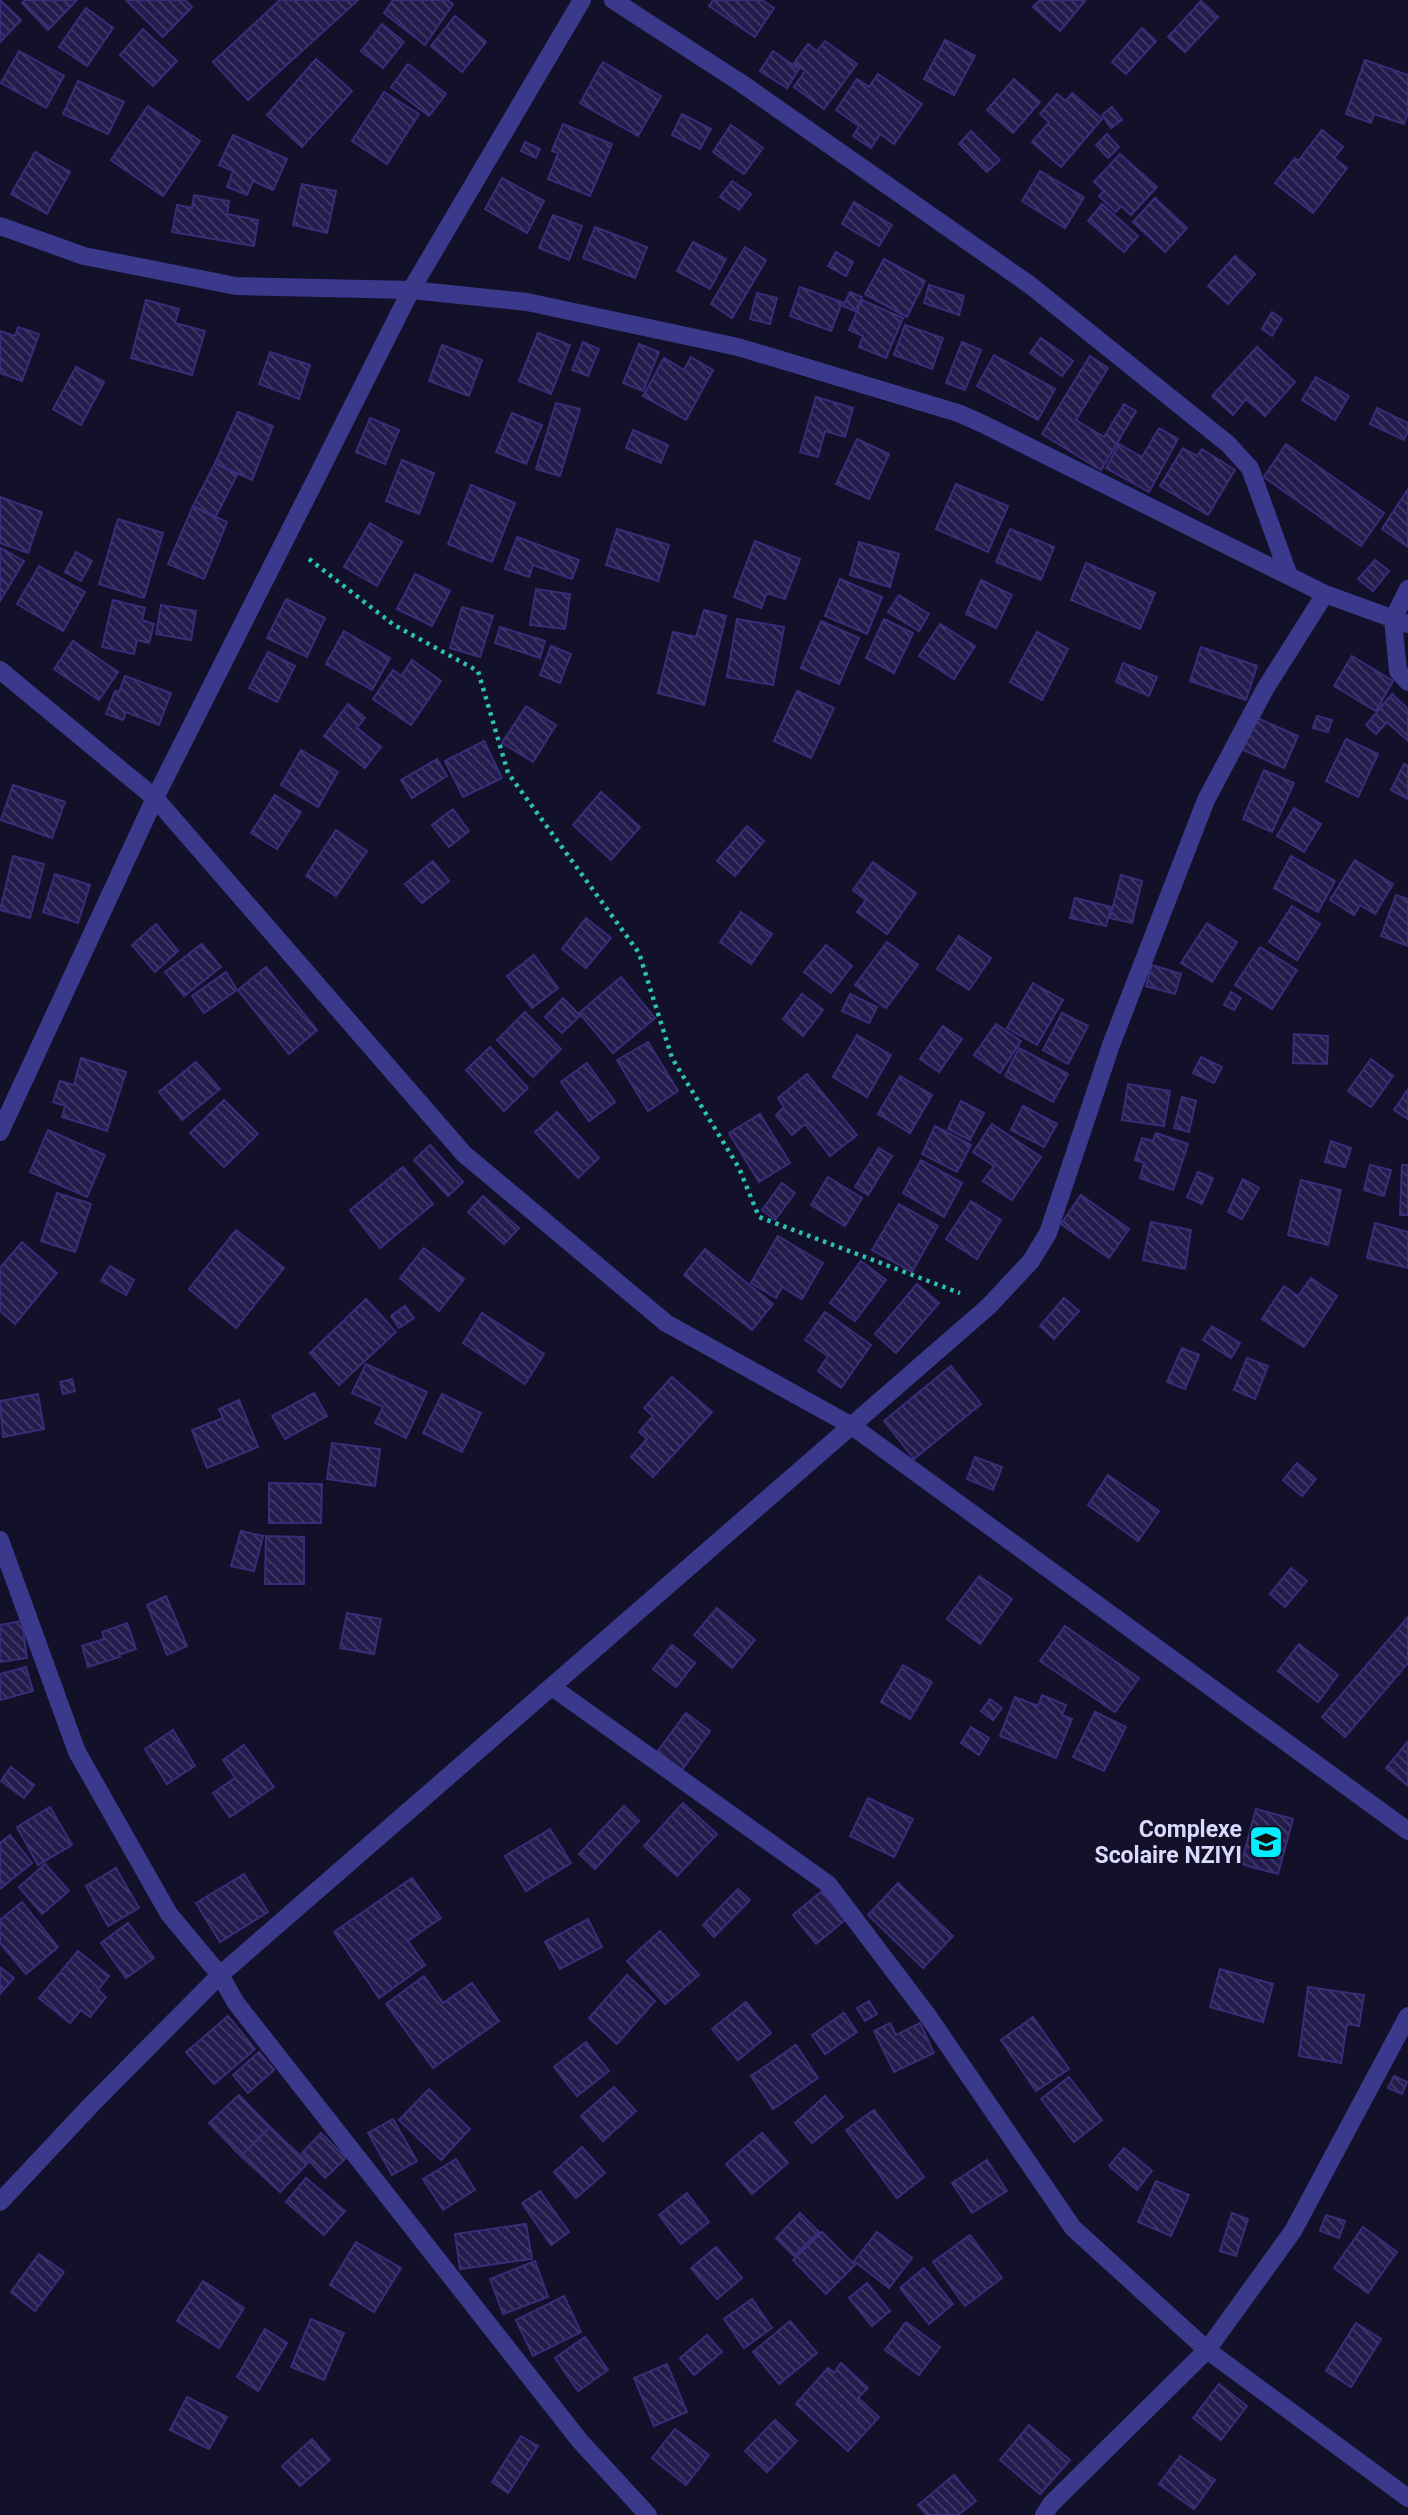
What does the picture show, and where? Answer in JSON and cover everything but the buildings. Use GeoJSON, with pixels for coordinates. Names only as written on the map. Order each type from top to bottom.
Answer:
{"type":"FeatureCollection","features":[{"type":"Feature","properties":{"kind":"street"},"geometry":{"type":"LineString","coordinates":[[0,1132],[155,798],[411,289],[582,0]]}},
{"type":"Feature","properties":{"kind":"street"},"geometry":{"type":"LineString","coordinates":[[613,0],[741,82],[1030,285],[1228,444],[1250,468],[1289,576]]}},
{"type":"Feature","properties":{"kind":"street"},"geometry":{"type":"LineString","coordinates":[[0,226],[84,256],[236,286],[411,289],[527,302],[738,347],[958,413],[1148,504],[1325,594],[1401,622]]}},
{"type":"Feature","properties":{"kind":"street"},"geometry":{"type":"LineString","coordinates":[[1408,589],[1401,622],[1398,671],[1408,682]]}},
{"type":"Feature","properties":{"kind":"street"},"geometry":{"type":"LineString","coordinates":[[0,2202],[92,2104],[220,1975],[989,1306],[1031,1261],[1048,1233],[1111,1045],[1206,800],[1265,689],[1325,594]]}},
{"type":"Feature","properties":{"kind":"street"},"geometry":{"type":"LineString","coordinates":[[0,670],[155,798],[464,1154],[666,1323],[852,1426],[1408,1831]]}},
{"type":"Feature","properties":{"kind":"street"},"geometry":{"type":"LineString","coordinates":[[0,1540],[77,1752],[169,1914],[220,1975],[236,2003],[580,2441],[648,2515]]}},
{"type":"Feature","properties":{"kind":"street"},"geometry":{"type":"LineString","coordinates":[[552,1687],[828,1884],[928,2016],[1073,2228],[1208,2350],[1408,2498]]}},
{"type":"Feature","properties":{"kind":"street"},"geometry":{"type":"LineString","coordinates":[[1044,2515],[1051,2504],[1208,2350],[1293,2231],[1408,2016]]}},
{"type":"Feature","properties":{"kind":"path"},"geometry":{"type":"LineString","coordinates":[[284,539],[394,625],[478,671],[508,772],[639,953],[672,1058],[739,1168],[759,1217],[941,1285],[989,1306]]}},
{"type":"Feature","properties":{"kind":"place","name":"Complexe Scolaire NZIYI"},"geometry":{"type":"Point","coordinates":[1266,1842]}}]}
